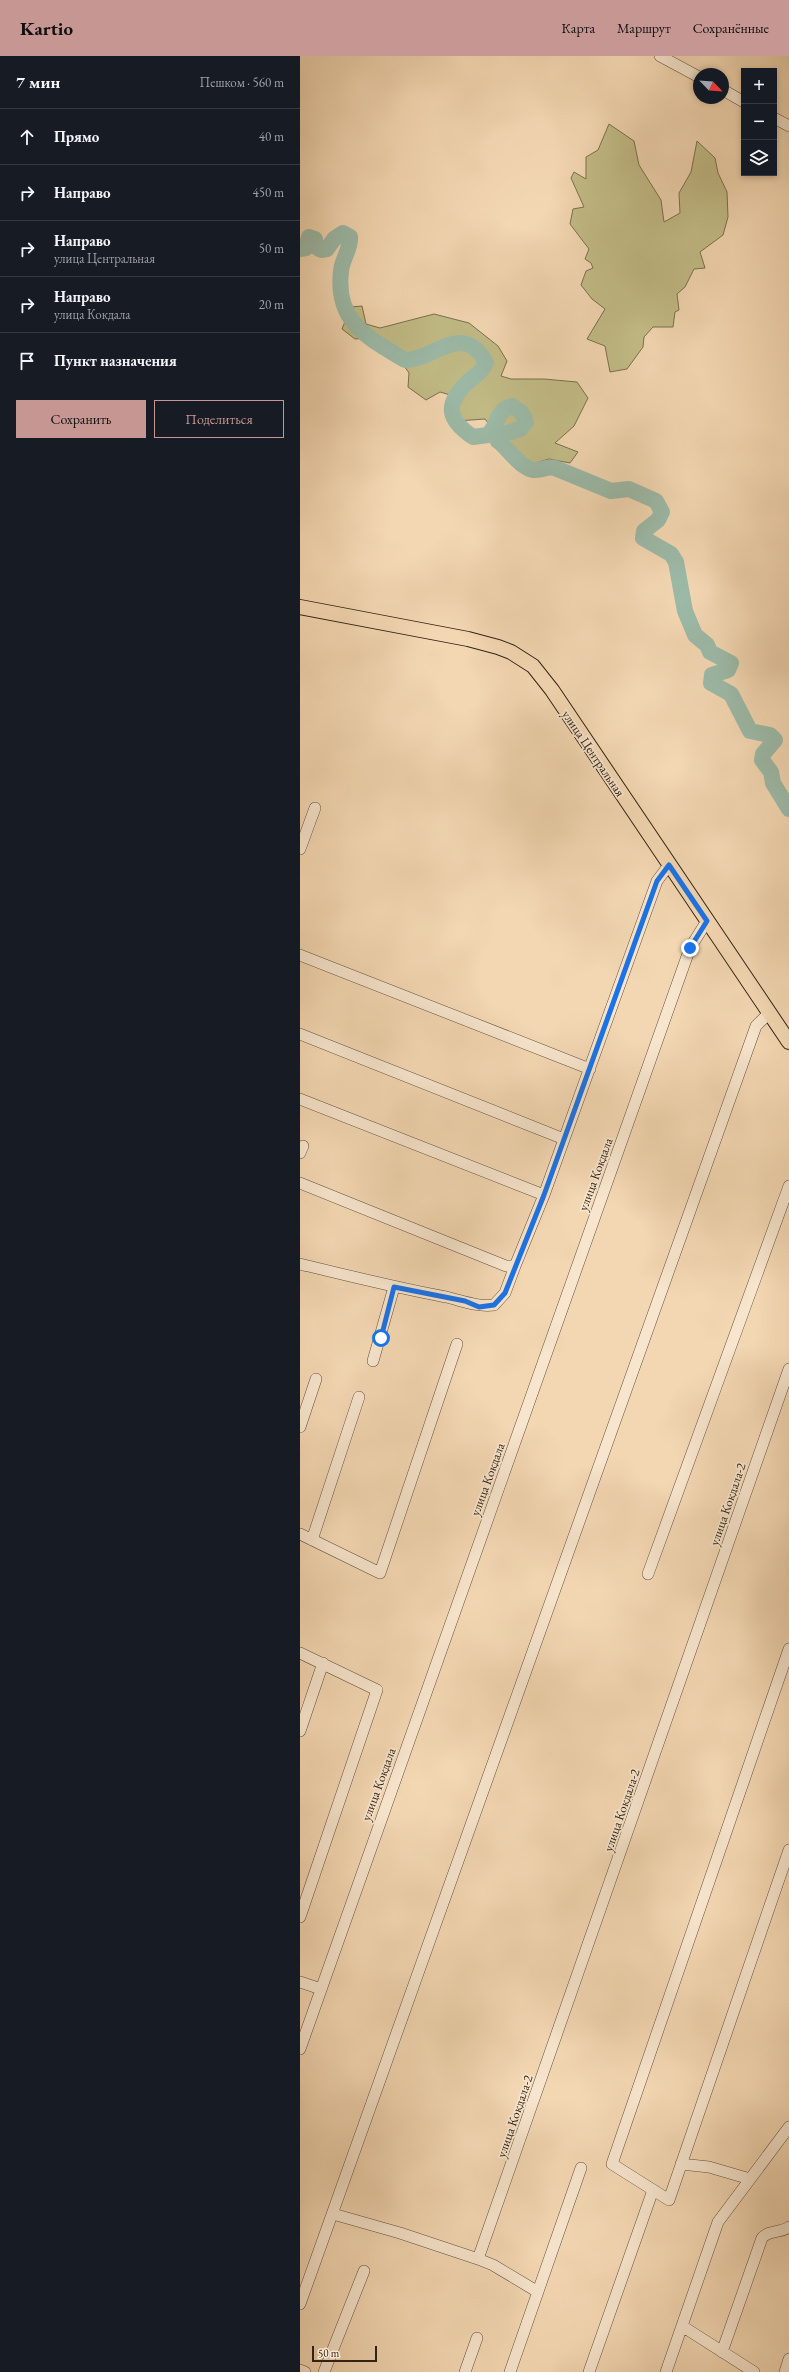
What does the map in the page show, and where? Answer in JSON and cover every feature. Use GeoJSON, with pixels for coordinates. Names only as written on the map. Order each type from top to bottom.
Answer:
{"type":"FeatureCollection","features":[{"type":"Feature","properties":{"kind":"main road","name":"улица Центральная"},"geometry":{"type":"LineString","coordinates":[[300,607],[468,639],[511,652],[533,666],[552,690],[789,1042]]}},
{"type":"Feature","properties":{"kind":"street"},"geometry":{"type":"LineString","coordinates":[[660,56],[693,74]]}},
{"type":"Feature","properties":{"kind":"street"},"geometry":{"type":"LineString","coordinates":[[729,93],[741,100]]}},
{"type":"Feature","properties":{"kind":"street"},"geometry":{"type":"LineString","coordinates":[[777,120],[789,126]]}},
{"type":"Feature","properties":{"kind":"street"},"geometry":{"type":"LineString","coordinates":[[300,849],[315,808]]}},
{"type":"Feature","properties":{"kind":"street"},"geometry":{"type":"LineString","coordinates":[[300,1264],[394,1287],[465,1301],[479,1307],[494,1305],[505,1293],[516,1266],[544,1195],[657,881],[669,865]]}},
{"type":"Feature","properties":{"kind":"street","name":"улица Кокдала"},"geometry":{"type":"LineString","coordinates":[[300,2049],[690,948],[707,921]]}},
{"type":"Feature","properties":{"kind":"street"},"geometry":{"type":"LineString","coordinates":[[300,955],[590,1069]]}},
{"type":"Feature","properties":{"kind":"street"},"geometry":{"type":"LineString","coordinates":[[300,2304],[753,1034],[761,1019],[769,1013]]}},
{"type":"Feature","properties":{"kind":"street"},"geometry":{"type":"LineString","coordinates":[[300,1034],[564,1139]]}},
{"type":"Feature","properties":{"kind":"street"},"geometry":{"type":"LineString","coordinates":[[300,1098],[544,1195]]}},
{"type":"Feature","properties":{"kind":"street"},"geometry":{"type":"LineString","coordinates":[[300,1183],[506,1266],[516,1266]]}},
{"type":"Feature","properties":{"kind":"street"},"geometry":{"type":"LineString","coordinates":[[648,1574],[789,1186]]}},
{"type":"Feature","properties":{"kind":"street"},"geometry":{"type":"LineString","coordinates":[[373,1361],[394,1287]]}},
{"type":"Feature","properties":{"kind":"street"},"geometry":{"type":"LineString","coordinates":[[300,1534],[380,1573],[458,1344]]}},
{"type":"Feature","properties":{"kind":"street","name":"улица Кокдала-2"},"geometry":{"type":"LineString","coordinates":[[478,2259],[789,1370]]}},
{"type":"Feature","properties":{"kind":"street"},"geometry":{"type":"LineString","coordinates":[[300,1427],[316,1380]]}},
{"type":"Feature","properties":{"kind":"street"},"geometry":{"type":"LineString","coordinates":[[312,1540],[359,1397]]}},
{"type":"Feature","properties":{"kind":"street"},"geometry":{"type":"LineString","coordinates":[[789,1649],[612,2164],[669,2200],[789,1850]]}},
{"type":"Feature","properties":{"kind":"street"},"geometry":{"type":"LineString","coordinates":[[300,1652],[377,1690],[300,1917]]}},
{"type":"Feature","properties":{"kind":"street"},"geometry":{"type":"LineString","coordinates":[[300,1732],[323,1663]]}},
{"type":"Feature","properties":{"kind":"street"},"geometry":{"type":"LineString","coordinates":[[300,1982],[321,1989]]}},
{"type":"Feature","properties":{"kind":"street"},"geometry":{"type":"LineString","coordinates":[[666,2372],[718,2222],[789,2127]]}},
{"type":"Feature","properties":{"kind":"street"},"geometry":{"type":"LineString","coordinates":[[681,2164],[708,2167],[750,2179]]}},
{"type":"Feature","properties":{"kind":"street"},"geometry":{"type":"LineString","coordinates":[[510,2372],[581,2168]]}},
{"type":"Feature","properties":{"kind":"street"},"geometry":{"type":"LineString","coordinates":[[589,2372],[653,2190]]}},
{"type":"Feature","properties":{"kind":"street"},"geometry":{"type":"LineString","coordinates":[[332,2214],[400,2233],[478,2259],[493,2265],[538,2292]]}},
{"type":"Feature","properties":{"kind":"street"},"geometry":{"type":"LineString","coordinates":[[722,2352],[762,2238],[766,2234],[782,2231],[789,2227]]}},
{"type":"Feature","properties":{"kind":"street"},"geometry":{"type":"LineString","coordinates":[[324,2372],[364,2271]]}},
{"type":"Feature","properties":{"kind":"street"},"geometry":{"type":"LineString","coordinates":[[682,2326],[754,2372]]}},
{"type":"Feature","properties":{"kind":"street"},"geometry":{"type":"LineString","coordinates":[[465,2372],[476,2338]]}},
{"type":"Feature","properties":{"kind":"street"},"geometry":{"type":"LineString","coordinates":[[784,2372],[789,2359]]}},
{"type":"Feature","properties":{"kind":"street"},"geometry":{"type":"LineString","coordinates":[[300,2370],[305,2372]]}},
{"type":"Feature","properties":{"kind":"shaded area"},"geometry":{"type":"Polygon","coordinates":[[[609,124],[634,141],[639,165],[661,200],[664,222],[680,213],[679,193],[691,172],[697,141],[715,158],[718,173],[727,192],[728,217],[723,235],[700,252],[705,268],[694,269],[685,287],[677,294],[679,310],[675,312],[673,327],[653,327],[644,337],[643,347],[627,369],[610,372],[605,346],[587,339],[605,309],[592,299],[581,285],[586,271],[593,268],[591,263],[585,259],[589,249],[570,224],[573,209],[584,207],[571,178],[574,172],[586,179],[586,157],[598,150],[609,124]]]}},
{"type":"Feature","properties":{"kind":"shaded area"},"geometry":{"type":"Polygon","coordinates":[[[362,306],[366,324],[380,328],[434,314],[469,323],[498,346],[507,361],[501,376],[511,379],[544,379],[577,382],[588,398],[574,426],[555,443],[578,452],[570,463],[549,459],[532,464],[512,453],[485,419],[457,421],[457,397],[440,392],[426,400],[408,387],[409,373],[398,357],[376,348],[366,338],[355,339],[342,329],[351,307],[362,306]]]}},
{"type":"Feature","properties":{"kind":"waterway"},"geometry":{"type":"LineString","coordinates":[[300,249],[306,248],[309,237],[315,239],[316,247],[321,250],[327,249],[334,239],[343,233],[350,237],[349,246],[341,271],[340,289],[343,303],[356,326],[378,344],[405,360],[415,359],[457,343],[467,344],[477,350],[486,363],[480,372],[460,391],[452,405],[454,418],[458,424],[473,437],[488,435],[503,410],[512,406],[522,413],[526,422],[520,429],[500,435],[498,441],[523,465],[533,470],[555,468],[611,491],[629,489],[656,501],[662,512],[658,520],[644,531],[643,538],[671,554],[676,562],[685,611],[695,635],[707,645],[710,652],[731,663],[728,670],[712,675],[711,683],[731,694],[750,731],[770,735],[775,740],[763,754],[762,760],[771,772],[773,783],[789,809]]}},
{"type":"Feature","properties":{"kind":"route"},"geometry":{"type":"LineString","coordinates":[[381,1338],[394,1287],[465,1301],[479,1307],[494,1305],[505,1293],[544,1195],[657,881],[669,865],[707,921],[698,933],[690,948]]}}]}
